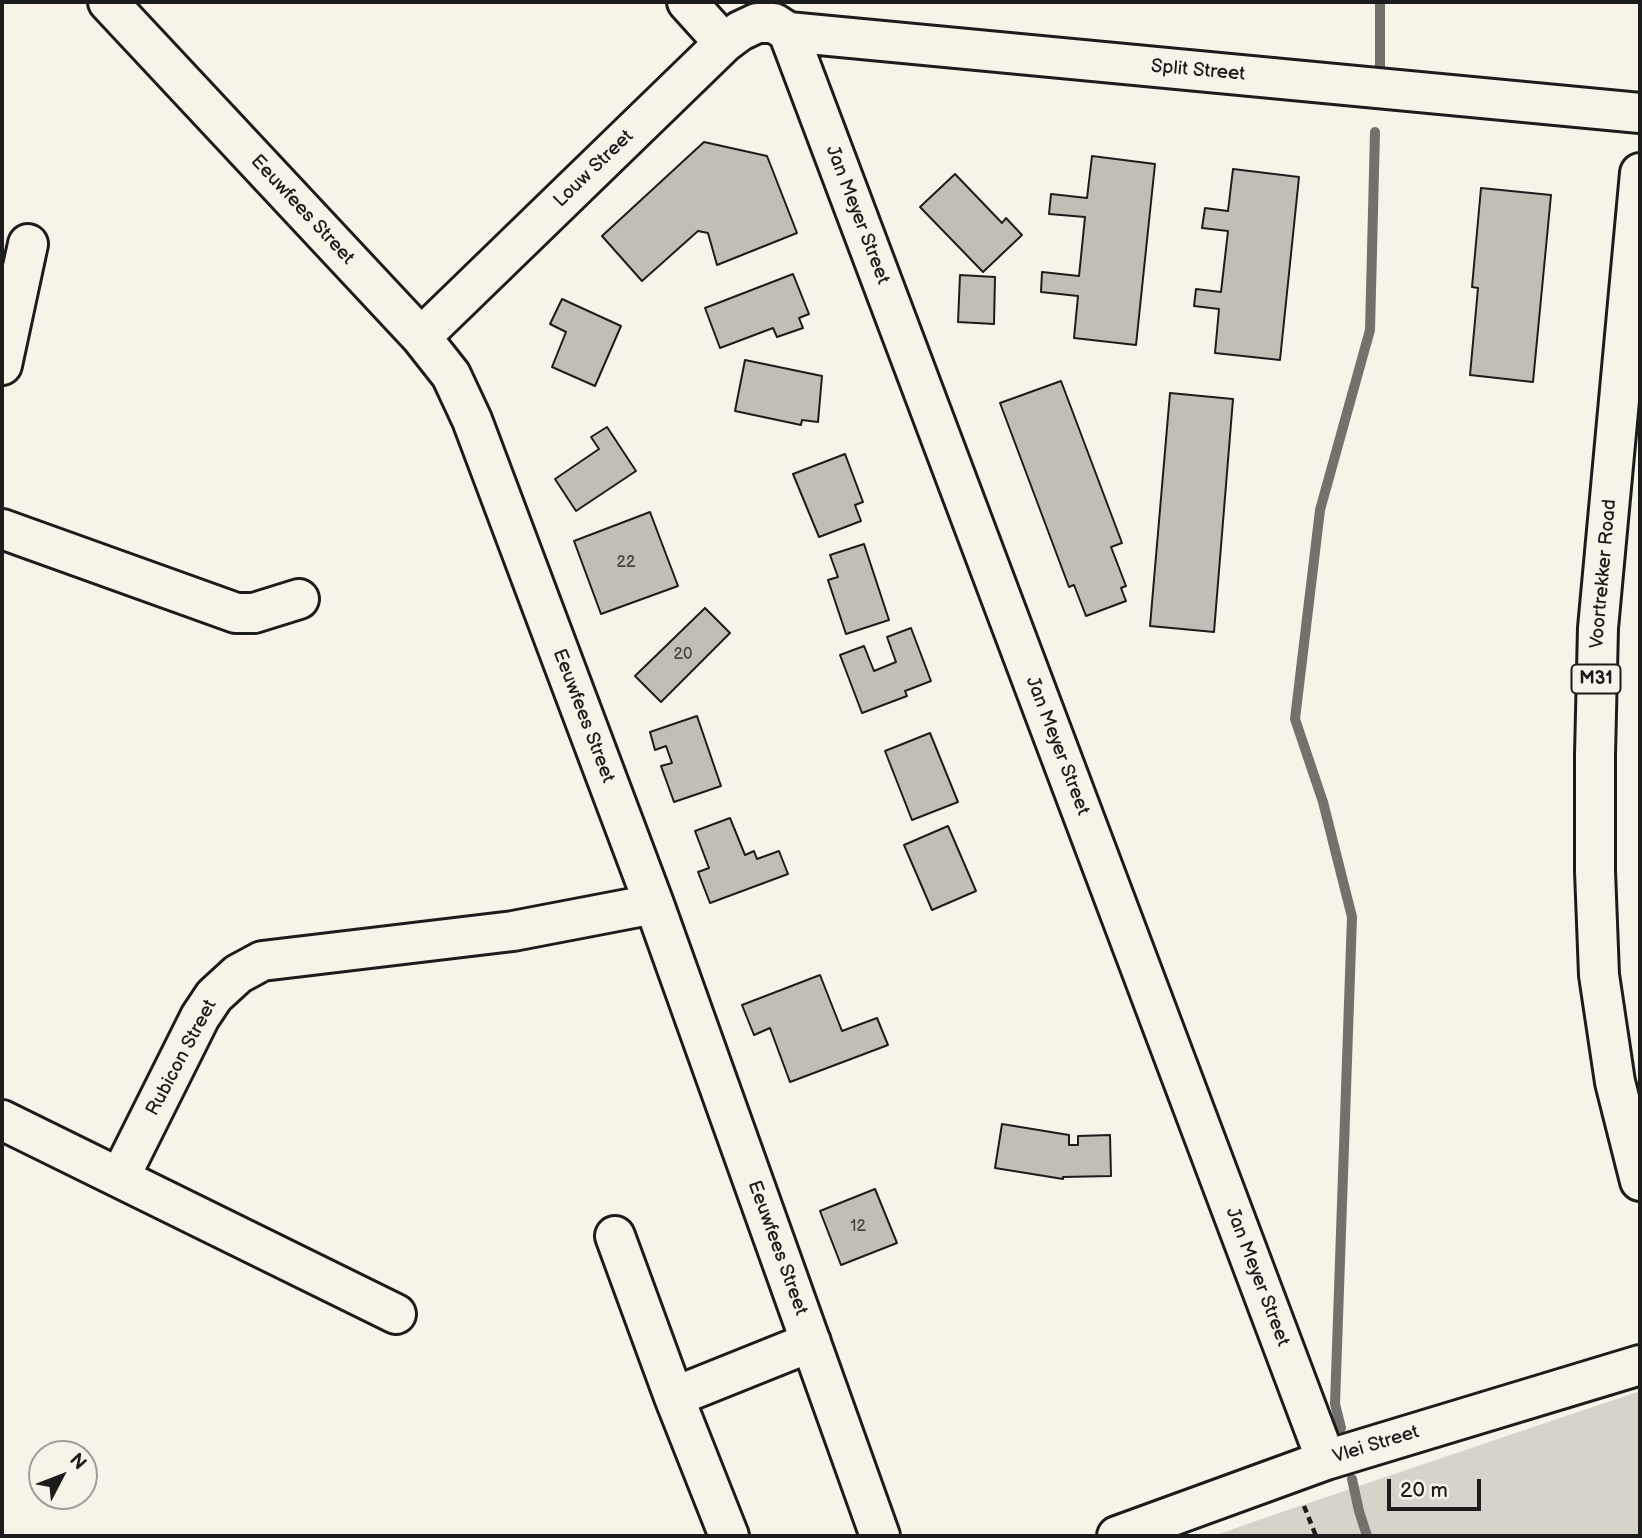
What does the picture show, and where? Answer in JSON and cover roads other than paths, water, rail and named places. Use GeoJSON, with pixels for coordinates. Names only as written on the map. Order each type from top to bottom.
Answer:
{"type":"FeatureCollection","features":[{"type":"Feature","properties":{"kind":"street","name":"Eeuwfees Street"},"geometry":{"type":"LineString","coordinates":[[108,2],[421,337],[451,375],[472,420],[654,904],[880,1536]]}},
{"type":"Feature","properties":{"kind":"street"},"geometry":{"type":"LineString","coordinates":[[687,2],[724,43]]}},
{"type":"Feature","properties":{"kind":"street","name":"Louw Street"},"geometry":{"type":"LineString","coordinates":[[421,337],[724,43],[740,31],[768,19]]}},
{"type":"Feature","properties":{"kind":"street","name":"Split Street"},"geometry":{"type":"LineString","coordinates":[[768,19],[1640,113]]}},
{"type":"Feature","properties":{"kind":"street","name":"Jan Meyer Street"},"geometry":{"type":"LineString","coordinates":[[768,19],[1326,1460]]}},
{"type":"Feature","properties":{"kind":"street","name":"Voortrekker Road"},"geometry":{"type":"LineString","coordinates":[[1640,173],[1598,628],[1595,870],[1599,975],[1615,1082],[1640,1181]]}},
{"type":"Feature","properties":{"kind":"street"},"geometry":{"type":"LineString","coordinates":[[2,365],[28,244]]}},
{"type":"Feature","properties":{"kind":"street"},"geometry":{"type":"LineString","coordinates":[[2,529],[236,613],[254,612],[299,599]]}},
{"type":"Feature","properties":{"kind":"street","name":"Rubicon Street"},"geometry":{"type":"LineString","coordinates":[[120,1177],[200,1017],[214,996],[238,974],[262,961],[513,931],[654,904]]}},
{"type":"Feature","properties":{"kind":"street"},"geometry":{"type":"LineString","coordinates":[[2,1120],[396,1314]]}},
{"type":"Feature","properties":{"kind":"street"},"geometry":{"type":"LineString","coordinates":[[615,1236],[729,1536]]}},
{"type":"Feature","properties":{"kind":"street"},"geometry":{"type":"LineString","coordinates":[[674,1397],[811,1342]]}},
{"type":"Feature","properties":{"kind":"street","name":"Vlei Street"},"geometry":{"type":"LineString","coordinates":[[1117,1536],[1326,1460],[1640,1365]]}},
{"type":"Feature","properties":{"kind":"waterway"},"geometry":{"type":"LineString","coordinates":[[1380,2],[1380,73]]}},
{"type":"Feature","properties":{"kind":"waterway"},"geometry":{"type":"LineString","coordinates":[[1341,1428],[1335,1404],[1352,917],[1323,802],[1295,719],[1320,510],[1370,330],[1375,132]]}},
{"type":"Feature","properties":{"kind":"waterway"},"geometry":{"type":"LineString","coordinates":[[1352,1479],[1367,1536]]}}]}
